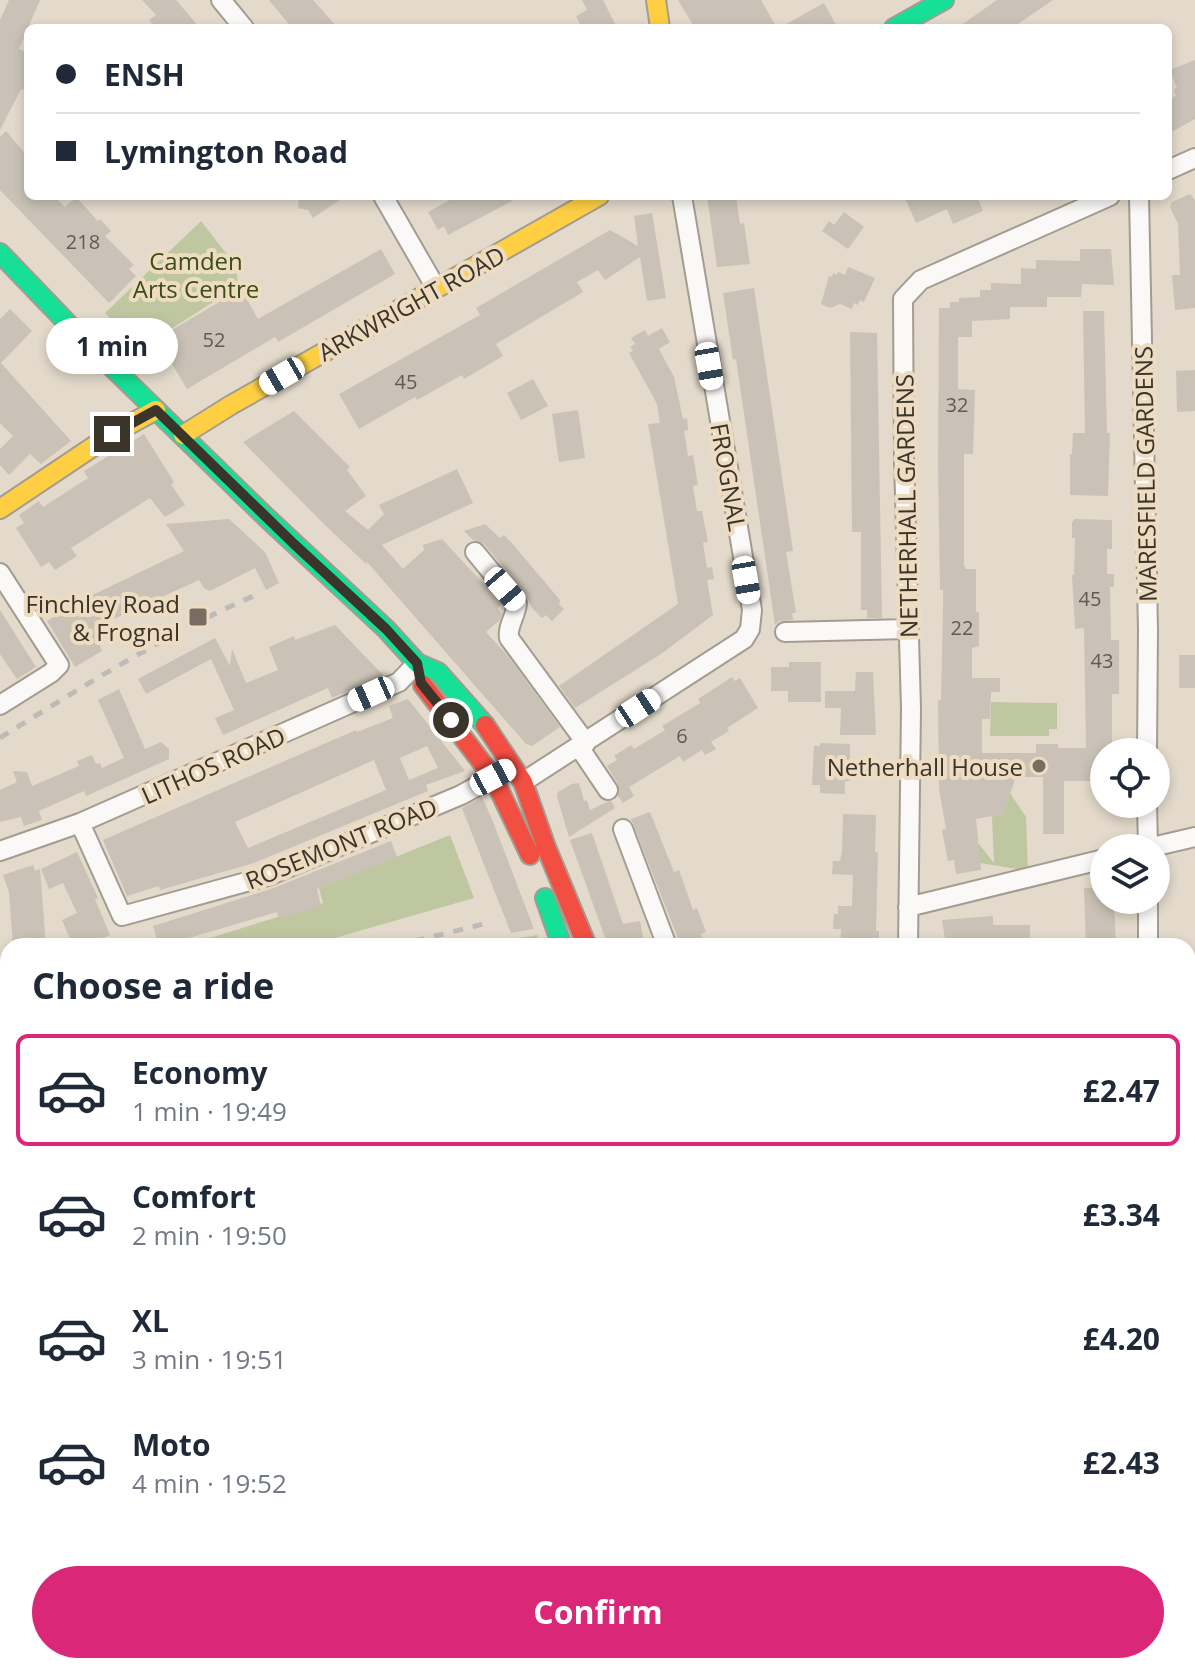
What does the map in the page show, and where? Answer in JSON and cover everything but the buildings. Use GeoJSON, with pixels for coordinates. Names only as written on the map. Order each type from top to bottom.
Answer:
{"type":"FeatureCollection","features":[{"type":"Feature","properties":{"kind":"main road"},"geometry":{"type":"LineString","coordinates":[[656,0],[659,24]]}},
{"type":"Feature","properties":{"kind":"main road"},"geometry":{"type":"LineString","coordinates":[[901,24],[944,0]]}},
{"type":"Feature","properties":{"kind":"main road","name":"ARKWRIGHT ROAD"},"geometry":{"type":"LineString","coordinates":[[183,435],[592,200]]}},
{"type":"Feature","properties":{"kind":"main road"},"geometry":{"type":"LineString","coordinates":[[0,253],[62,318],[294,544],[386,629],[417,663],[438,672],[476,714],[519,774],[584,938]]}},
{"type":"Feature","properties":{"kind":"main road"},"geometry":{"type":"LineString","coordinates":[[0,509],[112,434],[156,410]]}},
{"type":"Feature","properties":{"kind":"main road"},"geometry":{"type":"LineString","coordinates":[[417,663],[421,683],[493,777],[538,879],[559,938]]}},
{"type":"Feature","properties":{"kind":"street"},"geometry":{"type":"LineString","coordinates":[[221,0],[241,24]]}},
{"type":"Feature","properties":{"kind":"street"},"geometry":{"type":"LineString","coordinates":[[1172,168],[1195,158]]}},
{"type":"Feature","properties":{"kind":"street"},"geometry":{"type":"LineString","coordinates":[[385,200],[436,288]]}},
{"type":"Feature","properties":{"kind":"street","name":"FROGNAL"},"geometry":{"type":"LineString","coordinates":[[519,774],[582,745],[744,639],[750,629],[752,610],[683,200]]}},
{"type":"Feature","properties":{"kind":"street","name":"NETHERHALL GARDENS"},"geometry":{"type":"LineString","coordinates":[[908,938],[911,777],[903,299],[921,280],[1101,200]]}},
{"type":"Feature","properties":{"kind":"street","name":"MARESFIELD GARDENS"},"geometry":{"type":"LineString","coordinates":[[1139,200],[1148,615],[1147,738]]}},
{"type":"Feature","properties":{"kind":"street"},"geometry":{"type":"LineString","coordinates":[[475,552],[517,603],[516,615],[508,630],[509,638],[582,745],[608,790]]}},
{"type":"Feature","properties":{"kind":"street"},"geometry":{"type":"LineString","coordinates":[[0,573],[59,665],[0,705]]}},
{"type":"Feature","properties":{"kind":"street"},"geometry":{"type":"LineString","coordinates":[[785,632],[908,629]]}},
{"type":"Feature","properties":{"kind":"street","name":"LITHOS ROAD"},"geometry":{"type":"LineString","coordinates":[[0,851],[80,823],[399,682],[417,663]]}},
{"type":"Feature","properties":{"kind":"street","name":"ROSEMONT ROAD"},"geometry":{"type":"LineString","coordinates":[[80,823],[122,916],[268,876],[461,795],[493,777],[519,774]]}},
{"type":"Feature","properties":{"kind":"street"},"geometry":{"type":"LineString","coordinates":[[623,829],[664,938]]}},
{"type":"Feature","properties":{"kind":"street"},"geometry":{"type":"LineString","coordinates":[[1170,843],[1195,837]]}},
{"type":"Feature","properties":{"kind":"street"},"geometry":{"type":"LineString","coordinates":[[908,907],[1090,862]]}},
{"type":"Feature","properties":{"kind":"street"},"geometry":{"type":"LineString","coordinates":[[1148,914],[1148,938]]}},
{"type":"Feature","properties":{"kind":"green space","name":"Camden Arts Centre"},"geometry":{"type":"Polygon","coordinates":[[[201,221],[236,266],[238,286],[140,349],[105,313],[201,221]]]}},
{"type":"Feature","properties":{"kind":"green space"},"geometry":{"type":"Polygon","coordinates":[[[991,702],[1057,703],[1057,729],[1049,729],[1049,736],[990,736],[991,702]]]}},
{"type":"Feature","properties":{"kind":"green space"},"geometry":{"type":"Polygon","coordinates":[[[1010,793],[1026,817],[1028,871],[980,863],[974,845],[979,844],[994,863],[992,816],[1003,814],[1010,793]]]}},
{"type":"Feature","properties":{"kind":"green space"},"geometry":{"type":"Polygon","coordinates":[[[450,835],[474,898],[335,938],[210,938],[323,903],[319,888],[450,835]]]}},
{"type":"Feature","properties":{"kind":"railway"},"geometry":{"type":"LineString","coordinates":[[0,738],[159,643],[258,594]]}},
{"type":"Feature","properties":{"kind":"railway"},"geometry":{"type":"LineString","coordinates":[[427,938],[488,923]]}},
{"type":"Feature","properties":{"kind":"traffic: fast"},"geometry":{"type":"LineString","coordinates":[[901,24],[944,0]]}},
{"type":"Feature","properties":{"kind":"traffic: fast"},"geometry":{"type":"LineString","coordinates":[[0,253],[73,329],[386,629],[417,663],[438,672],[485,725]]}},
{"type":"Feature","properties":{"kind":"traffic: fast"},"geometry":{"type":"LineString","coordinates":[[545,898],[559,938]]}},
{"type":"Feature","properties":{"kind":"traffic: slow"},"geometry":{"type":"LineString","coordinates":[[656,0],[659,24]]}},
{"type":"Feature","properties":{"kind":"traffic: slow"},"geometry":{"type":"LineString","coordinates":[[183,435],[592,200]]}},
{"type":"Feature","properties":{"kind":"traffic: slow"},"geometry":{"type":"LineString","coordinates":[[0,509],[112,434],[156,410]]}},
{"type":"Feature","properties":{"kind":"traffic: jam"},"geometry":{"type":"LineString","coordinates":[[423,685],[493,777],[530,855]]}},
{"type":"Feature","properties":{"kind":"traffic: jam"},"geometry":{"type":"LineString","coordinates":[[485,725],[523,782],[584,938]]}},
{"type":"Feature","properties":{"kind":"place","name":"Finchley Road & Frognal"},"geometry":{"type":"Point","coordinates":[198,617]}},
{"type":"Feature","properties":{"kind":"place","name":"Netherhall House"},"geometry":{"type":"Point","coordinates":[1039,766]}},
{"type":"Feature","properties":{"kind":"route"},"geometry":{"type":"LineString","coordinates":[[112,434],[156,410],[386,629],[417,663],[421,683],[451,720]]}}]}
